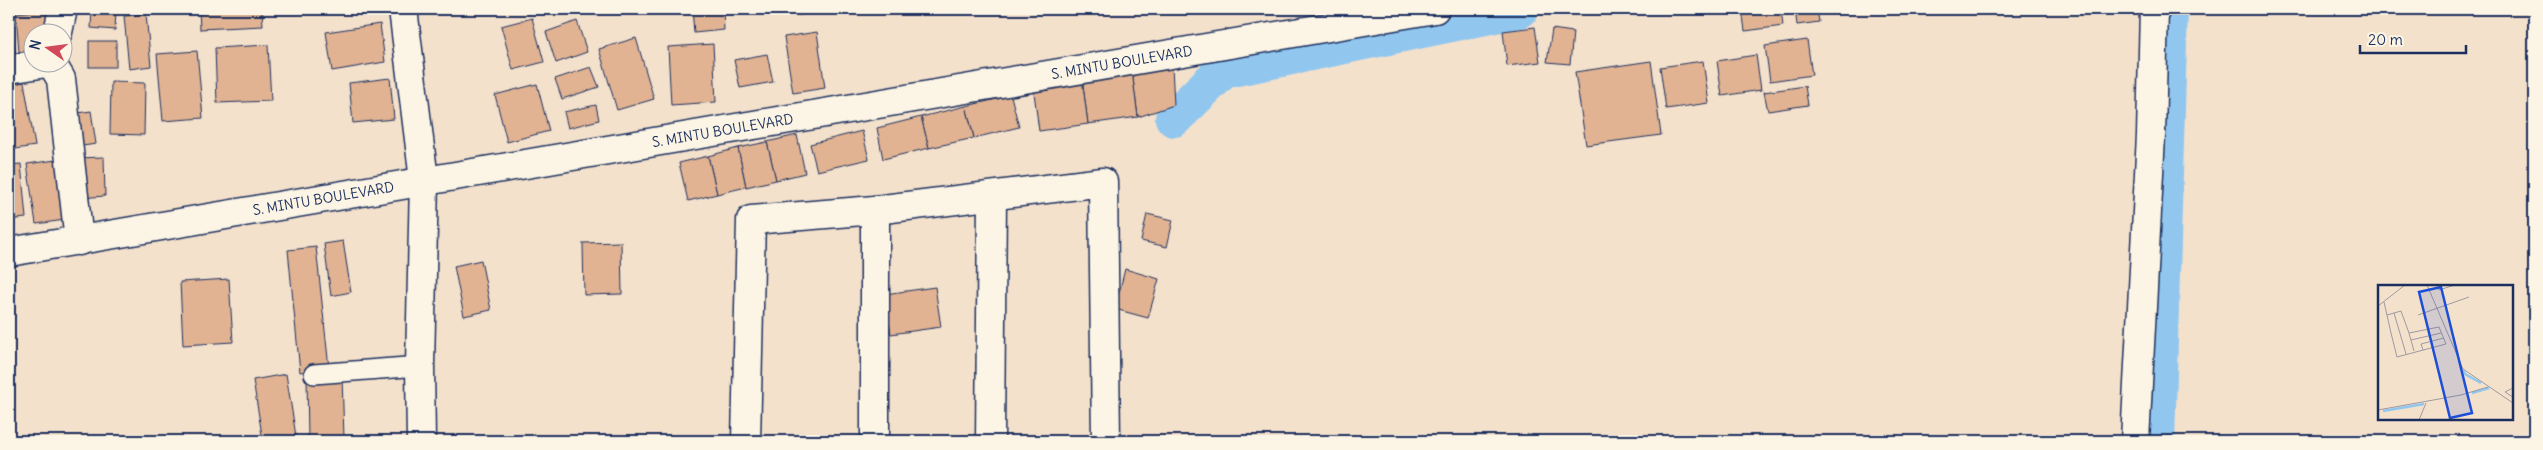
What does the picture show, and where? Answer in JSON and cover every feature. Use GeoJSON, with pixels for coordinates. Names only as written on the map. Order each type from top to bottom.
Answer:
{"type":"FeatureCollection","features":[{"type":"Feature","properties":{"kind":"street"},"geometry":{"type":"LineString","coordinates":[[60,22],[63,9]]}},
{"type":"Feature","properties":{"kind":"street"},"geometry":{"type":"LineString","coordinates":[[403,9],[424,180],[420,366],[421,441]]}},
{"type":"Feature","properties":{"kind":"street","name":"S. MINTU BOULEVARD"},"geometry":{"type":"LineString","coordinates":[[9,252],[1435,9]]}},
{"type":"Feature","properties":{"kind":"street"},"geometry":{"type":"LineString","coordinates":[[2135,441],[2151,135],[2154,9]]}},
{"type":"Feature","properties":{"kind":"street"},"geometry":{"type":"LineString","coordinates":[[9,70],[22,68]]}},
{"type":"Feature","properties":{"kind":"street"},"geometry":{"type":"LineString","coordinates":[[57,72],[61,79],[79,241]]}},
{"type":"Feature","properties":{"kind":"street"},"geometry":{"type":"LineString","coordinates":[[746,441],[751,220],[875,210],[1103,182],[1106,441]]}},
{"type":"Feature","properties":{"kind":"street"},"geometry":{"type":"LineString","coordinates":[[990,441],[992,196]]}},
{"type":"Feature","properties":{"kind":"street"},"geometry":{"type":"LineString","coordinates":[[875,210],[875,441]]}},
{"type":"Feature","properties":{"kind":"lane"},"geometry":{"type":"LineString","coordinates":[[314,374],[420,366]]}},
{"type":"Feature","properties":{"kind":"building"},"geometry":{"type":"Polygon","coordinates":[[[92,9],[116,9],[115,30],[91,28],[92,9]]]}},
{"type":"Feature","properties":{"kind":"building"},"geometry":{"type":"Polygon","coordinates":[[[199,9],[262,9],[263,26],[200,29],[199,9]]]}},
{"type":"Feature","properties":{"kind":"building"},"geometry":{"type":"Polygon","coordinates":[[[692,9],[723,9],[724,30],[694,33],[692,9]]]}},
{"type":"Feature","properties":{"kind":"building"},"geometry":{"type":"Polygon","coordinates":[[[754,9],[802,9],[802,15],[754,13],[754,9]]]}},
{"type":"Feature","properties":{"kind":"building"},"geometry":{"type":"Polygon","coordinates":[[[1742,9],[1781,9],[1783,26],[1745,31],[1742,9]]]}},
{"type":"Feature","properties":{"kind":"building"},"geometry":{"type":"Polygon","coordinates":[[[1795,9],[1817,9],[1819,22],[1797,25],[1795,9]]]}},
{"type":"Feature","properties":{"kind":"building"},"geometry":{"type":"Polygon","coordinates":[[[47,10],[48,22],[22,22],[22,52],[19,52],[16,13],[47,10]]]}},
{"type":"Feature","properties":{"kind":"building"},"geometry":{"type":"Polygon","coordinates":[[[146,14],[151,66],[129,69],[124,16],[146,14]]]}},
{"type":"Feature","properties":{"kind":"building"},"geometry":{"type":"Polygon","coordinates":[[[532,18],[544,62],[513,70],[501,26],[532,18]]]}},
{"type":"Feature","properties":{"kind":"building"},"geometry":{"type":"Polygon","coordinates":[[[9,20],[13,20],[16,64],[9,64],[9,20]]]}},
{"type":"Feature","properties":{"kind":"building"},"geometry":{"type":"Polygon","coordinates":[[[577,21],[587,52],[556,63],[546,32],[577,21]]]}},
{"type":"Feature","properties":{"kind":"building"},"geometry":{"type":"Polygon","coordinates":[[[380,24],[385,62],[332,71],[326,32],[380,24]]]}},
{"type":"Feature","properties":{"kind":"building"},"geometry":{"type":"Polygon","coordinates":[[[1535,27],[1540,62],[1507,66],[1503,31],[1535,27]]]}},
{"type":"Feature","properties":{"kind":"building"},"geometry":{"type":"Polygon","coordinates":[[[1552,29],[1573,32],[1570,64],[1547,62],[1552,29]]]}},
{"type":"Feature","properties":{"kind":"building"},"geometry":{"type":"Polygon","coordinates":[[[817,32],[825,88],[793,93],[784,37],[817,32]]]}},
{"type":"Feature","properties":{"kind":"building"},"geometry":{"type":"Polygon","coordinates":[[[636,38],[654,99],[617,110],[599,49],[636,38]]]}},
{"type":"Feature","properties":{"kind":"building"},"geometry":{"type":"Polygon","coordinates":[[[1807,40],[1812,75],[1770,81],[1765,46],[1807,40]]]}},
{"type":"Feature","properties":{"kind":"building"},"geometry":{"type":"Polygon","coordinates":[[[89,41],[116,41],[116,67],[89,67],[89,41]]]}},
{"type":"Feature","properties":{"kind":"building"},"geometry":{"type":"Polygon","coordinates":[[[713,44],[716,102],[671,105],[668,47],[713,44]]]}},
{"type":"Feature","properties":{"kind":"building"},"geometry":{"type":"Polygon","coordinates":[[[268,45],[271,101],[217,103],[215,48],[268,45]]]}},
{"type":"Feature","properties":{"kind":"building"},"geometry":{"type":"Polygon","coordinates":[[[197,51],[203,118],[163,121],[157,54],[197,51]]]}},
{"type":"Feature","properties":{"kind":"building"},"geometry":{"type":"Polygon","coordinates":[[[767,54],[773,82],[740,88],[734,60],[767,54]]]}},
{"type":"Feature","properties":{"kind":"building"},"geometry":{"type":"Polygon","coordinates":[[[1756,55],[1761,90],[1722,96],[1717,61],[1756,55]]]}},
{"type":"Feature","properties":{"kind":"building"},"geometry":{"type":"Polygon","coordinates":[[[1651,61],[1661,135],[1586,145],[1575,72],[1651,61]]]}},
{"type":"Feature","properties":{"kind":"building"},"geometry":{"type":"Polygon","coordinates":[[[1703,61],[1709,103],[1666,109],[1660,67],[1703,61]]]}},
{"type":"Feature","properties":{"kind":"building"},"geometry":{"type":"Polygon","coordinates":[[[1172,66],[1174,105],[1138,117],[1132,71],[1172,66]]]}},
{"type":"Feature","properties":{"kind":"building"},"geometry":{"type":"Polygon","coordinates":[[[591,67],[599,87],[562,99],[555,79],[591,67]]]}},
{"type":"Feature","properties":{"kind":"building"},"geometry":{"type":"Polygon","coordinates":[[[1132,71],[1138,117],[1088,124],[1082,78],[1132,71]]]}},
{"type":"Feature","properties":{"kind":"building"},"geometry":{"type":"Polygon","coordinates":[[[390,78],[394,119],[353,123],[349,83],[390,78]]]}},
{"type":"Feature","properties":{"kind":"building"},"geometry":{"type":"Polygon","coordinates":[[[1082,78],[1088,124],[1039,131],[1033,85],[1082,78]]]}},
{"type":"Feature","properties":{"kind":"building"},"geometry":{"type":"Polygon","coordinates":[[[24,82],[35,146],[9,150],[9,85],[24,82]]]}},
{"type":"Feature","properties":{"kind":"building"},"geometry":{"type":"Polygon","coordinates":[[[111,82],[145,83],[144,135],[110,134],[111,82]]]}},
{"type":"Feature","properties":{"kind":"building"},"geometry":{"type":"Polygon","coordinates":[[[537,84],[549,131],[507,142],[495,95],[537,84]]]}},
{"type":"Feature","properties":{"kind":"building"},"geometry":{"type":"Polygon","coordinates":[[[1805,86],[1808,105],[1768,111],[1764,92],[1805,86]]]}},
{"type":"Feature","properties":{"kind":"building"},"geometry":{"type":"Polygon","coordinates":[[[1011,96],[1019,127],[974,138],[966,106],[1011,96]]]}},
{"type":"Feature","properties":{"kind":"building"},"geometry":{"type":"Polygon","coordinates":[[[596,105],[599,120],[568,128],[564,112],[596,105]]]}},
{"type":"Feature","properties":{"kind":"building"},"geometry":{"type":"Polygon","coordinates":[[[966,106],[974,138],[929,148],[921,117],[966,106]]]}},
{"type":"Feature","properties":{"kind":"building"},"geometry":{"type":"Polygon","coordinates":[[[91,111],[96,144],[76,147],[71,114],[91,111]]]}},
{"type":"Feature","properties":{"kind":"building"},"geometry":{"type":"Polygon","coordinates":[[[921,117],[929,148],[883,159],[877,128],[921,117]]]}},
{"type":"Feature","properties":{"kind":"building"},"geometry":{"type":"Polygon","coordinates":[[[862,131],[869,159],[817,171],[810,144],[862,131]]]}},
{"type":"Feature","properties":{"kind":"building"},"geometry":{"type":"Polygon","coordinates":[[[797,135],[805,173],[776,180],[767,142],[797,135]]]}},
{"type":"Feature","properties":{"kind":"building"},"geometry":{"type":"Polygon","coordinates":[[[767,142],[776,180],[746,187],[738,148],[767,142]]]}},
{"type":"Feature","properties":{"kind":"building"},"geometry":{"type":"Polygon","coordinates":[[[738,148],[746,187],[717,194],[708,156],[738,148]]]}},
{"type":"Feature","properties":{"kind":"building"},"geometry":{"type":"Polygon","coordinates":[[[708,156],[717,194],[688,201],[679,163],[708,156]]]}},
{"type":"Feature","properties":{"kind":"building"},"geometry":{"type":"Polygon","coordinates":[[[104,157],[105,196],[80,198],[79,158],[104,157]]]}},
{"type":"Feature","properties":{"kind":"building"},"geometry":{"type":"Polygon","coordinates":[[[56,160],[65,220],[36,224],[27,164],[56,160]]]}},
{"type":"Feature","properties":{"kind":"building"},"geometry":{"type":"Polygon","coordinates":[[[21,164],[26,218],[9,220],[9,165],[21,164]]]}},
{"type":"Feature","properties":{"kind":"building"},"geometry":{"type":"Polygon","coordinates":[[[1147,214],[1173,220],[1167,247],[1141,241],[1147,214]]]}},
{"type":"Feature","properties":{"kind":"building"},"geometry":{"type":"Polygon","coordinates":[[[343,241],[351,292],[331,296],[324,244],[343,241]]]}},
{"type":"Feature","properties":{"kind":"building"},"geometry":{"type":"Polygon","coordinates":[[[621,242],[622,294],[584,295],[583,243],[621,242]]]}},
{"type":"Feature","properties":{"kind":"building"},"geometry":{"type":"Polygon","coordinates":[[[316,247],[329,368],[300,372],[288,250],[316,247]]]}},
{"type":"Feature","properties":{"kind":"building"},"geometry":{"type":"Polygon","coordinates":[[[481,260],[491,310],[464,316],[454,266],[481,260]]]}},
{"type":"Feature","properties":{"kind":"building"},"geometry":{"type":"Polygon","coordinates":[[[1125,269],[1159,279],[1148,318],[1115,309],[1125,269]]]}},
{"type":"Feature","properties":{"kind":"building"},"geometry":{"type":"Polygon","coordinates":[[[229,279],[233,342],[183,345],[180,282],[229,279]]]}},
{"type":"Feature","properties":{"kind":"building"},"geometry":{"type":"Polygon","coordinates":[[[935,287],[941,327],[891,334],[885,294],[935,287]]]}},
{"type":"Feature","properties":{"kind":"building"},"geometry":{"type":"Polygon","coordinates":[[[286,374],[296,436],[263,441],[253,380],[286,374]]]}},
{"type":"Feature","properties":{"kind":"building"},"geometry":{"type":"Polygon","coordinates":[[[342,377],[344,438],[308,439],[307,378],[342,377]]]}},
{"type":"Feature","properties":{"kind":"waterway"},"geometry":{"type":"LineString","coordinates":[[1174,118],[1223,70],[1520,9]]}},
{"type":"Feature","properties":{"kind":"waterway"},"geometry":{"type":"LineString","coordinates":[[2156,441],[2169,9]]}}]}
